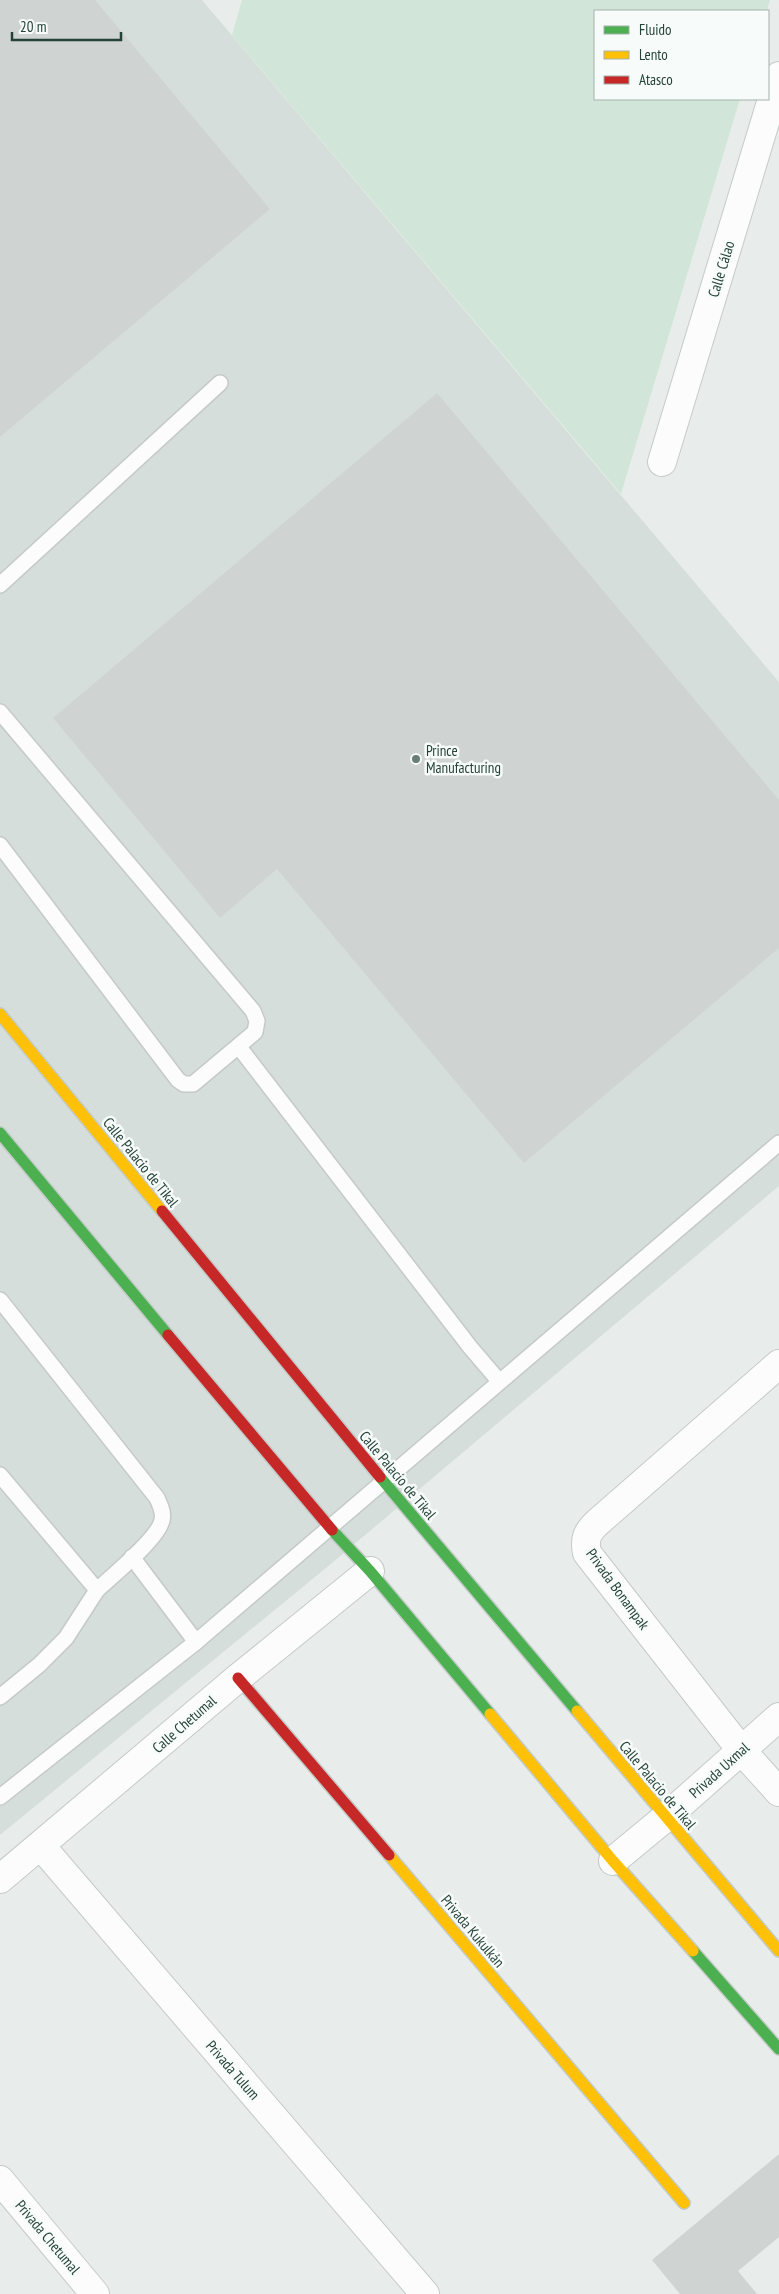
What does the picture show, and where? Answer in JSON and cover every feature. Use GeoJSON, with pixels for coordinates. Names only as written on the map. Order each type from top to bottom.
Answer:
{"type":"FeatureCollection","features":[{"type":"Feature","properties":{"kind":"street","name":"Calle Cálao"},"geometry":{"type":"LineString","coordinates":[[662,462],[779,76]]}},
{"type":"Feature","properties":{"kind":"street","name":"Calle Palacio de Tikal"},"geometry":{"type":"LineString","coordinates":[[0,1014],[384,1482],[665,1818],[779,1950]]}},
{"type":"Feature","properties":{"kind":"street"},"geometry":{"type":"LineString","coordinates":[[0,1133],[329,1527],[370,1571],[613,1861],[779,2049]]}},
{"type":"Feature","properties":{"kind":"street","name":"Privada Bonampak"},"geometry":{"type":"LineString","coordinates":[[741,1750],[587,1553],[584,1542],[589,1531],[598,1522],[779,1364]]}},
{"type":"Feature","properties":{"kind":"street","name":"Calle Chetumal"},"geometry":{"type":"LineString","coordinates":[[0,1879],[238,1678],[370,1571]]}},
{"type":"Feature","properties":{"kind":"street","name":"Privada Kukulkán"},"geometry":{"type":"LineString","coordinates":[[238,1678],[684,2203]]}},
{"type":"Feature","properties":{"kind":"street","name":"Privada Uxmal"},"geometry":{"type":"LineString","coordinates":[[613,1861],[665,1818],[779,1717]]}},
{"type":"Feature","properties":{"kind":"street"},"geometry":{"type":"LineString","coordinates":[[741,1750],[779,1792]]}},
{"type":"Feature","properties":{"kind":"street","name":"Privada Tulum"},"geometry":{"type":"LineString","coordinates":[[41,1846],[425,2294]]}},
{"type":"Feature","properties":{"kind":"street","name":"Privada Chetumal"},"geometry":{"type":"LineString","coordinates":[[0,2180],[95,2294]]}},
{"type":"Feature","properties":{"kind":"lane"},"geometry":{"type":"LineString","coordinates":[[0,585],[220,383]]}},
{"type":"Feature","properties":{"kind":"lane"},"geometry":{"type":"LineString","coordinates":[[0,712],[253,1011],[256,1021],[255,1032],[193,1084],[184,1084],[178,1080],[0,845]]}},
{"type":"Feature","properties":{"kind":"lane"},"geometry":{"type":"LineString","coordinates":[[239,1047],[470,1347],[500,1381]]}},
{"type":"Feature","properties":{"kind":"lane"},"geometry":{"type":"LineString","coordinates":[[0,1797],[196,1642],[779,1143]]}},
{"type":"Feature","properties":{"kind":"lane"},"geometry":{"type":"LineString","coordinates":[[0,1300],[157,1498],[162,1512],[162,1522],[155,1534],[97,1590],[66,1638],[39,1665],[0,1696]]}},
{"type":"Feature","properties":{"kind":"lane"},"geometry":{"type":"LineString","coordinates":[[0,1474],[97,1590]]}},
{"type":"Feature","properties":{"kind":"lane"},"geometry":{"type":"LineString","coordinates":[[132,1557],[196,1642]]}},
{"type":"Feature","properties":{"kind":"shaded area"},"geometry":{"type":"Polygon","coordinates":[[[0,0],[202,0],[779,682],[779,1186],[326,1568],[0,1835],[0,0]]]}},
{"type":"Feature","properties":{"kind":"green space"},"geometry":{"type":"Polygon","coordinates":[[[242,0],[770,0],[767,10],[594,10],[594,100],[740,100],[621,494],[232,35],[242,0]]]}},
{"type":"Feature","properties":{"kind":"building"},"geometry":{"type":"Polygon","coordinates":[[[0,0],[95,0],[270,209],[0,437],[0,0]]]}},
{"type":"Feature","properties":{"kind":"building","name":"Prince Manufacturing"},"geometry":{"type":"Polygon","coordinates":[[[437,393],[779,800],[779,948],[524,1163],[277,869],[220,918],[53,718],[437,393]]]}},
{"type":"Feature","properties":{"kind":"building"},"geometry":{"type":"Polygon","coordinates":[[[779,2154],[779,2237],[738,2271],[757,2294],[680,2294],[652,2260],[779,2154]]]}},
{"type":"Feature","properties":{"kind":"traffic: fast"},"geometry":{"type":"LineString","coordinates":[[0,1133],[168,1335]]}},
{"type":"Feature","properties":{"kind":"traffic: fast"},"geometry":{"type":"LineString","coordinates":[[380,1477],[577,1711]]}},
{"type":"Feature","properties":{"kind":"traffic: fast"},"geometry":{"type":"LineString","coordinates":[[332,1530],[370,1571],[490,1714]]}},
{"type":"Feature","properties":{"kind":"traffic: fast"},"geometry":{"type":"LineString","coordinates":[[693,1951],[779,2049]]}},
{"type":"Feature","properties":{"kind":"traffic: slow"},"geometry":{"type":"LineString","coordinates":[[0,1014],[162,1211]]}},
{"type":"Feature","properties":{"kind":"traffic: slow"},"geometry":{"type":"LineString","coordinates":[[577,1711],[779,1951]]}},
{"type":"Feature","properties":{"kind":"traffic: slow"},"geometry":{"type":"LineString","coordinates":[[490,1714],[613,1861],[693,1951]]}},
{"type":"Feature","properties":{"kind":"traffic: slow"},"geometry":{"type":"LineString","coordinates":[[389,1855],[684,2203]]}},
{"type":"Feature","properties":{"kind":"traffic: jam"},"geometry":{"type":"LineString","coordinates":[[162,1211],[380,1477]]}},
{"type":"Feature","properties":{"kind":"traffic: jam"},"geometry":{"type":"LineString","coordinates":[[168,1335],[332,1530]]}},
{"type":"Feature","properties":{"kind":"traffic: jam"},"geometry":{"type":"LineString","coordinates":[[238,1678],[389,1855]]}},
{"type":"Feature","properties":{"kind":"place","name":"Prince Manufacturing"},"geometry":{"type":"Point","coordinates":[416,759]}}]}
